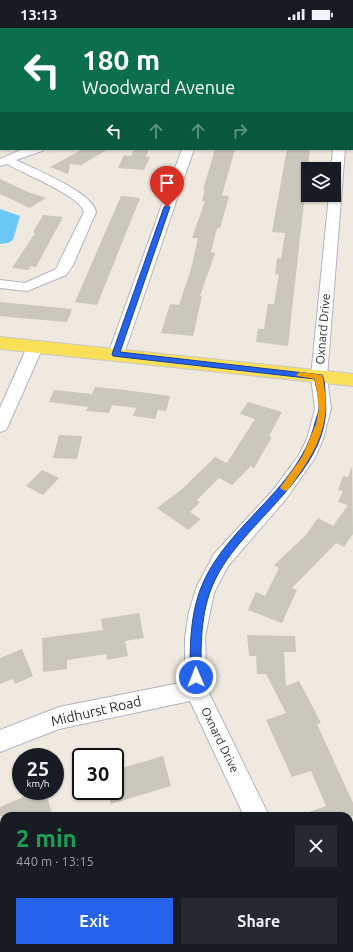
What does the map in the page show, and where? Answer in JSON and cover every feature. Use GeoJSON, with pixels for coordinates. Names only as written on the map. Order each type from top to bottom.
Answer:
{"type":"FeatureCollection","features":[{"type":"Feature","properties":{"kind":"main road"},"geometry":{"type":"LineString","coordinates":[[0,343],[353,380]]}},
{"type":"Feature","properties":{"kind":"street"},"geometry":{"type":"LineString","coordinates":[[4,162],[33,150]]}},
{"type":"Feature","properties":{"kind":"street"},"geometry":{"type":"LineString","coordinates":[[116,354],[188,150]]}},
{"type":"Feature","properties":{"kind":"street","name":"Oxnard Drive"},"geometry":{"type":"LineString","coordinates":[[255,812],[196,690],[195,637],[204,592],[221,560],[280,494],[306,458],[320,424],[323,409],[319,377],[339,150]]}},
{"type":"Feature","properties":{"kind":"street"},"geometry":{"type":"LineString","coordinates":[[0,284],[27,287],[56,275],[64,269],[89,216],[90,210],[88,206],[76,196],[4,162]]}},
{"type":"Feature","properties":{"kind":"street"},"geometry":{"type":"LineString","coordinates":[[0,426],[35,347]]}},
{"type":"Feature","properties":{"kind":"street","name":"Midhurst Road"},"geometry":{"type":"LineString","coordinates":[[0,742],[18,733],[59,718],[196,690]]}},
{"type":"Feature","properties":{"kind":"water"},"geometry":{"type":"Polygon","coordinates":[[[0,209],[20,216],[13,240],[8,243],[0,244],[0,209]]]}},
{"type":"Feature","properties":{"kind":"building"},"geometry":{"type":"Polygon","coordinates":[[[81,150],[107,150],[81,165],[70,164],[68,174],[50,167],[81,150]]]}},
{"type":"Feature","properties":{"kind":"building"},"geometry":{"type":"Polygon","coordinates":[[[134,150],[149,150],[146,157],[150,157],[144,170],[118,168],[124,155],[131,156],[134,150]]]}},
{"type":"Feature","properties":{"kind":"building"},"geometry":{"type":"Polygon","coordinates":[[[215,150],[235,150],[222,195],[229,196],[220,228],[217,228],[211,252],[215,253],[200,296],[202,296],[193,336],[161,333],[170,304],[179,305],[191,269],[198,238],[192,238],[205,201],[202,201],[205,190],[203,190],[215,150]]]}},
{"type":"Feature","properties":{"kind":"building"},"geometry":{"type":"Polygon","coordinates":[[[287,150],[310,150],[309,162],[301,162],[301,202],[304,202],[288,346],[256,342],[258,329],[264,329],[268,304],[274,304],[279,275],[275,274],[277,258],[281,259],[285,233],[272,232],[287,150]]]}},
{"type":"Feature","properties":{"kind":"building"},"geometry":{"type":"Polygon","coordinates":[[[0,179],[28,192],[46,198],[30,208],[0,194],[0,179]]]}},
{"type":"Feature","properties":{"kind":"building"},"geometry":{"type":"Polygon","coordinates":[[[121,196],[140,198],[97,305],[75,302],[121,196]]]}},
{"type":"Feature","properties":{"kind":"building"},"geometry":{"type":"Polygon","coordinates":[[[43,215],[63,217],[36,267],[31,266],[28,270],[12,268],[35,233],[33,232],[43,215]]]}},
{"type":"Feature","properties":{"kind":"building"},"geometry":{"type":"Polygon","coordinates":[[[0,302],[72,309],[67,322],[20,318],[0,316],[0,302]]]}},
{"type":"Feature","properties":{"kind":"building"},"geometry":{"type":"Polygon","coordinates":[[[95,387],[170,396],[166,411],[158,410],[155,419],[133,416],[136,408],[112,405],[109,413],[86,411],[88,407],[49,402],[54,390],[92,394],[95,387]]]}},
{"type":"Feature","properties":{"kind":"building"},"geometry":{"type":"Polygon","coordinates":[[[248,402],[282,412],[269,436],[272,437],[254,468],[251,466],[232,485],[219,478],[197,500],[200,502],[190,512],[201,519],[188,530],[157,508],[181,490],[215,457],[227,463],[255,419],[240,414],[248,402]]]}},
{"type":"Feature","properties":{"kind":"building"},"geometry":{"type":"Polygon","coordinates":[[[59,435],[82,436],[77,459],[53,458],[59,435]]]}},
{"type":"Feature","properties":{"kind":"building"},"geometry":{"type":"Polygon","coordinates":[[[352,466],[353,534],[344,547],[336,543],[292,588],[297,590],[282,623],[248,610],[256,592],[265,596],[279,568],[274,565],[305,536],[318,518],[333,526],[348,505],[338,502],[343,491],[338,490],[343,476],[348,477],[352,466]]]}},
{"type":"Feature","properties":{"kind":"building"},"geometry":{"type":"Polygon","coordinates":[[[42,470],[59,478],[43,495],[26,486],[42,470]]]}},
{"type":"Feature","properties":{"kind":"building"},"geometry":{"type":"Polygon","coordinates":[[[139,613],[144,638],[125,641],[128,656],[107,660],[106,654],[67,660],[67,669],[43,672],[42,638],[103,630],[101,619],[139,613]]]}},
{"type":"Feature","properties":{"kind":"building"},"geometry":{"type":"Polygon","coordinates":[[[247,635],[295,636],[296,652],[284,652],[286,686],[299,681],[321,723],[317,724],[353,803],[353,812],[309,812],[326,806],[311,771],[292,777],[266,720],[286,713],[266,674],[257,674],[256,656],[249,656],[247,635]]]}},
{"type":"Feature","properties":{"kind":"building"},"geometry":{"type":"Polygon","coordinates":[[[22,649],[33,676],[15,684],[13,679],[0,684],[0,658],[22,649]]]}},
{"type":"Feature","properties":{"kind":"building"},"geometry":{"type":"Polygon","coordinates":[[[163,756],[171,786],[111,804],[110,800],[124,800],[124,767],[163,756]]]}},
{"type":"Feature","properties":{"kind":"building"},"geometry":{"type":"Polygon","coordinates":[[[16,800],[48,800],[52,812],[0,812],[0,807],[16,800]]]}},
{"type":"Feature","properties":{"kind":"slow traffic"},"geometry":{"type":"LineString","coordinates":[[285,488],[306,458],[315,439],[323,409],[319,377],[300,375]]}},
{"type":"Feature","properties":{"kind":"route"},"geometry":{"type":"LineString","coordinates":[[167,207],[116,354],[319,377],[323,409],[315,439],[306,458],[280,494],[230,548],[213,573],[204,592],[199,612],[195,637],[196,677]]}}]}
